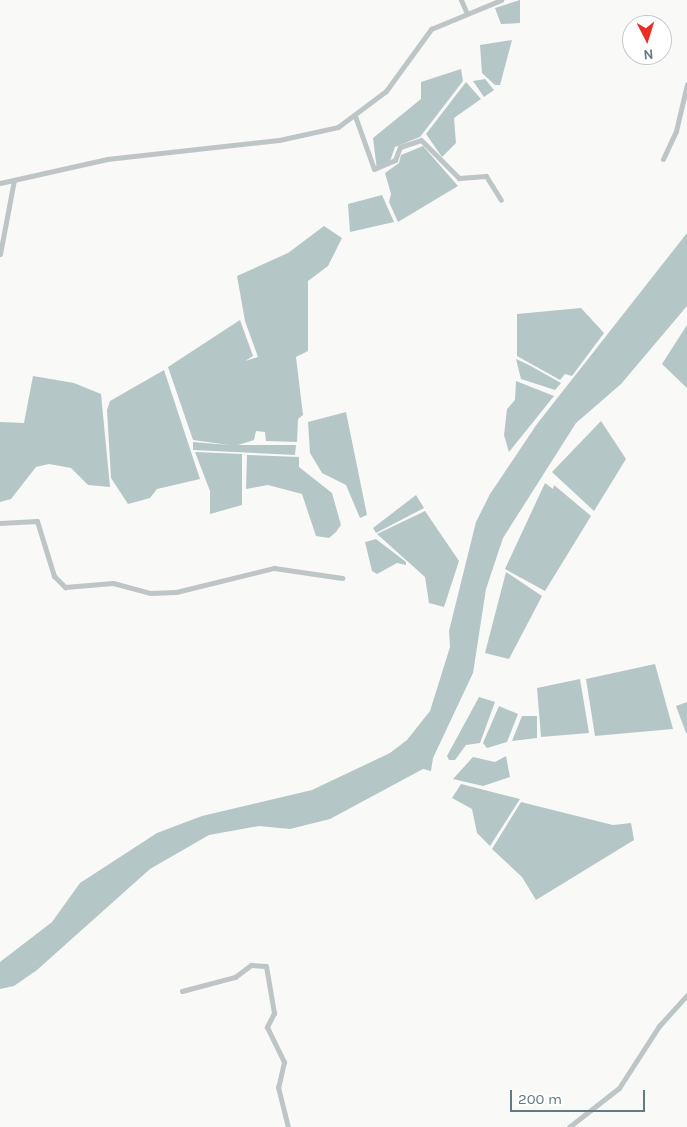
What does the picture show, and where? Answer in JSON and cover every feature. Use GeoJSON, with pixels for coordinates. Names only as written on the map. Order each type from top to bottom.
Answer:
{"type":"FeatureCollection","features":[{"type":"Feature","properties":{"kind":"street"},"geometry":{"type":"LineString","coordinates":[[462,0],[466,11]]}},
{"type":"Feature","properties":{"kind":"street"},"geometry":{"type":"LineString","coordinates":[[0,183],[107,159],[314,135],[355,116],[386,91],[431,29],[466,11],[501,0]]}},
{"type":"Feature","properties":{"kind":"street"},"geometry":{"type":"LineString","coordinates":[[663,158],[676,131],[687,84]]}},
{"type":"Feature","properties":{"kind":"street"},"geometry":{"type":"LineString","coordinates":[[355,116],[374,169],[395,160],[400,147],[421,140],[459,178],[486,176],[502,200]]}},
{"type":"Feature","properties":{"kind":"street"},"geometry":{"type":"LineString","coordinates":[[0,254],[14,180]]}},
{"type":"Feature","properties":{"kind":"street"},"geometry":{"type":"LineString","coordinates":[[0,523],[37,521],[54,576],[65,587],[113,583],[150,593],[176,592],[274,568],[342,578]]}},
{"type":"Feature","properties":{"kind":"street"},"geometry":{"type":"LineString","coordinates":[[182,991],[235,977],[251,965],[266,966],[274,1014],[267,1027],[284,1062],[278,1087],[288,1127]]}},
{"type":"Feature","properties":{"kind":"street"},"geometry":{"type":"LineString","coordinates":[[569,1127],[619,1088],[660,1026],[687,995]]}},
{"type":"Feature","properties":{"kind":"shaded area"},"geometry":{"type":"Polygon","coordinates":[[[520,0],[520,23],[501,24],[495,8],[520,0]]]}},
{"type":"Feature","properties":{"kind":"shaded area"},"geometry":{"type":"Polygon","coordinates":[[[512,40],[500,85],[495,85],[482,73],[480,45],[512,40]]]}},
{"type":"Feature","properties":{"kind":"shaded area"},"geometry":{"type":"Polygon","coordinates":[[[461,69],[463,81],[420,137],[395,147],[389,164],[377,170],[373,138],[421,99],[421,82],[461,69]]]}},
{"type":"Feature","properties":{"kind":"shaded area"},"geometry":{"type":"Polygon","coordinates":[[[485,79],[494,90],[484,97],[473,81],[485,79]]]}},
{"type":"Feature","properties":{"kind":"shaded area"},"geometry":{"type":"Polygon","coordinates":[[[466,82],[481,99],[454,118],[456,143],[442,157],[426,134],[466,82]]]}},
{"type":"Feature","properties":{"kind":"shaded area"},"geometry":{"type":"Polygon","coordinates":[[[423,146],[458,186],[398,222],[389,202],[391,194],[385,173],[399,163],[401,155],[423,146]]]}},
{"type":"Feature","properties":{"kind":"shaded area"},"geometry":{"type":"Polygon","coordinates":[[[382,195],[394,222],[350,232],[348,204],[382,195]]]}},
{"type":"Feature","properties":{"kind":"shaded area"},"geometry":{"type":"Polygon","coordinates":[[[324,226],[342,238],[328,266],[308,281],[308,351],[296,357],[303,415],[298,419],[297,442],[266,441],[265,432],[256,431],[254,440],[238,445],[296,445],[295,455],[193,450],[193,442],[229,445],[193,440],[168,367],[240,320],[253,356],[245,361],[258,357],[245,321],[237,276],[288,253],[324,226]]]}},
{"type":"Feature","properties":{"kind":"shaded area"},"geometry":{"type":"Polygon","coordinates":[[[687,233],[687,306],[621,384],[576,423],[503,538],[486,589],[473,673],[433,758],[431,771],[423,769],[330,819],[290,829],[259,826],[209,835],[150,869],[37,970],[14,986],[0,989],[0,962],[52,922],[80,883],[157,833],[202,816],[312,790],[390,753],[407,740],[430,711],[450,647],[449,631],[476,522],[490,494],[537,424],[687,233]]]}},
{"type":"Feature","properties":{"kind":"shaded area"},"geometry":{"type":"Polygon","coordinates":[[[581,308],[604,333],[572,376],[565,374],[560,380],[517,356],[517,314],[581,308]]]}},
{"type":"Feature","properties":{"kind":"shaded area"},"geometry":{"type":"Polygon","coordinates":[[[687,325],[687,388],[662,364],[687,325]]]}},
{"type":"Feature","properties":{"kind":"shaded area"},"geometry":{"type":"Polygon","coordinates":[[[516,359],[561,383],[555,390],[521,379],[516,359]]]}},
{"type":"Feature","properties":{"kind":"shaded area"},"geometry":{"type":"Polygon","coordinates":[[[164,370],[200,479],[157,489],[150,498],[128,504],[111,478],[107,410],[110,401],[164,370]]]}},
{"type":"Feature","properties":{"kind":"shaded area"},"geometry":{"type":"Polygon","coordinates":[[[33,376],[74,383],[101,394],[110,487],[88,485],[71,468],[49,464],[36,467],[11,499],[0,502],[0,422],[24,423],[33,376]]]}},
{"type":"Feature","properties":{"kind":"shaded area"},"geometry":{"type":"Polygon","coordinates":[[[516,381],[554,396],[509,452],[504,435],[507,409],[515,400],[516,381]]]}},
{"type":"Feature","properties":{"kind":"shaded area"},"geometry":{"type":"Polygon","coordinates":[[[346,412],[367,515],[360,518],[346,485],[322,473],[310,453],[308,422],[346,412]]]}},
{"type":"Feature","properties":{"kind":"shaded area"},"geometry":{"type":"Polygon","coordinates":[[[601,421],[626,459],[594,511],[552,472],[601,421]]]}},
{"type":"Feature","properties":{"kind":"shaded area"},"geometry":{"type":"Polygon","coordinates":[[[195,452],[242,454],[242,505],[210,514],[210,491],[195,452]]]}},
{"type":"Feature","properties":{"kind":"shaded area"},"geometry":{"type":"Polygon","coordinates":[[[247,455],[299,457],[299,467],[332,493],[341,525],[336,532],[329,538],[316,536],[302,494],[268,485],[246,489],[247,455]]]}},
{"type":"Feature","properties":{"kind":"shaded area"},"geometry":{"type":"Polygon","coordinates":[[[545,483],[553,489],[554,485],[591,516],[545,591],[505,569],[545,483]]]}},
{"type":"Feature","properties":{"kind":"shaded area"},"geometry":{"type":"Polygon","coordinates":[[[416,495],[424,508],[376,533],[373,528],[416,495]]]}},
{"type":"Feature","properties":{"kind":"shaded area"},"geometry":{"type":"Polygon","coordinates":[[[425,511],[459,561],[444,607],[429,603],[425,577],[377,534],[425,511]]]}},
{"type":"Feature","properties":{"kind":"shaded area"},"geometry":{"type":"Polygon","coordinates":[[[376,539],[406,562],[406,565],[397,563],[377,574],[372,571],[365,542],[376,539]]]}},
{"type":"Feature","properties":{"kind":"shaded area"},"geometry":{"type":"Polygon","coordinates":[[[506,572],[542,596],[509,659],[485,653],[506,572]]]}},
{"type":"Feature","properties":{"kind":"shaded area"},"geometry":{"type":"Polygon","coordinates":[[[655,664],[673,729],[595,736],[586,679],[655,664]]]}},
{"type":"Feature","properties":{"kind":"shaded area"},"geometry":{"type":"Polygon","coordinates":[[[580,679],[589,733],[541,737],[537,688],[580,679]]]}},
{"type":"Feature","properties":{"kind":"shaded area"},"geometry":{"type":"Polygon","coordinates":[[[479,697],[495,702],[480,743],[466,745],[455,760],[449,760],[447,756],[479,697]]]}},
{"type":"Feature","properties":{"kind":"shaded area"},"geometry":{"type":"Polygon","coordinates":[[[687,702],[687,733],[686,733],[676,706],[687,702]]]}},
{"type":"Feature","properties":{"kind":"shaded area"},"geometry":{"type":"Polygon","coordinates":[[[499,706],[518,714],[507,742],[487,748],[483,743],[499,706]]]}},
{"type":"Feature","properties":{"kind":"shaded area"},"geometry":{"type":"Polygon","coordinates":[[[522,716],[537,716],[537,738],[512,741],[522,716]]]}},
{"type":"Feature","properties":{"kind":"shaded area"},"geometry":{"type":"Polygon","coordinates":[[[506,756],[510,777],[483,786],[453,779],[473,757],[495,762],[506,756]]]}},
{"type":"Feature","properties":{"kind":"shaded area"},"geometry":{"type":"Polygon","coordinates":[[[461,784],[520,799],[490,846],[477,833],[472,809],[452,798],[461,784]]]}},
{"type":"Feature","properties":{"kind":"shaded area"},"geometry":{"type":"Polygon","coordinates":[[[521,802],[613,825],[631,823],[634,840],[536,900],[522,877],[492,849],[521,802]]]}}]}
